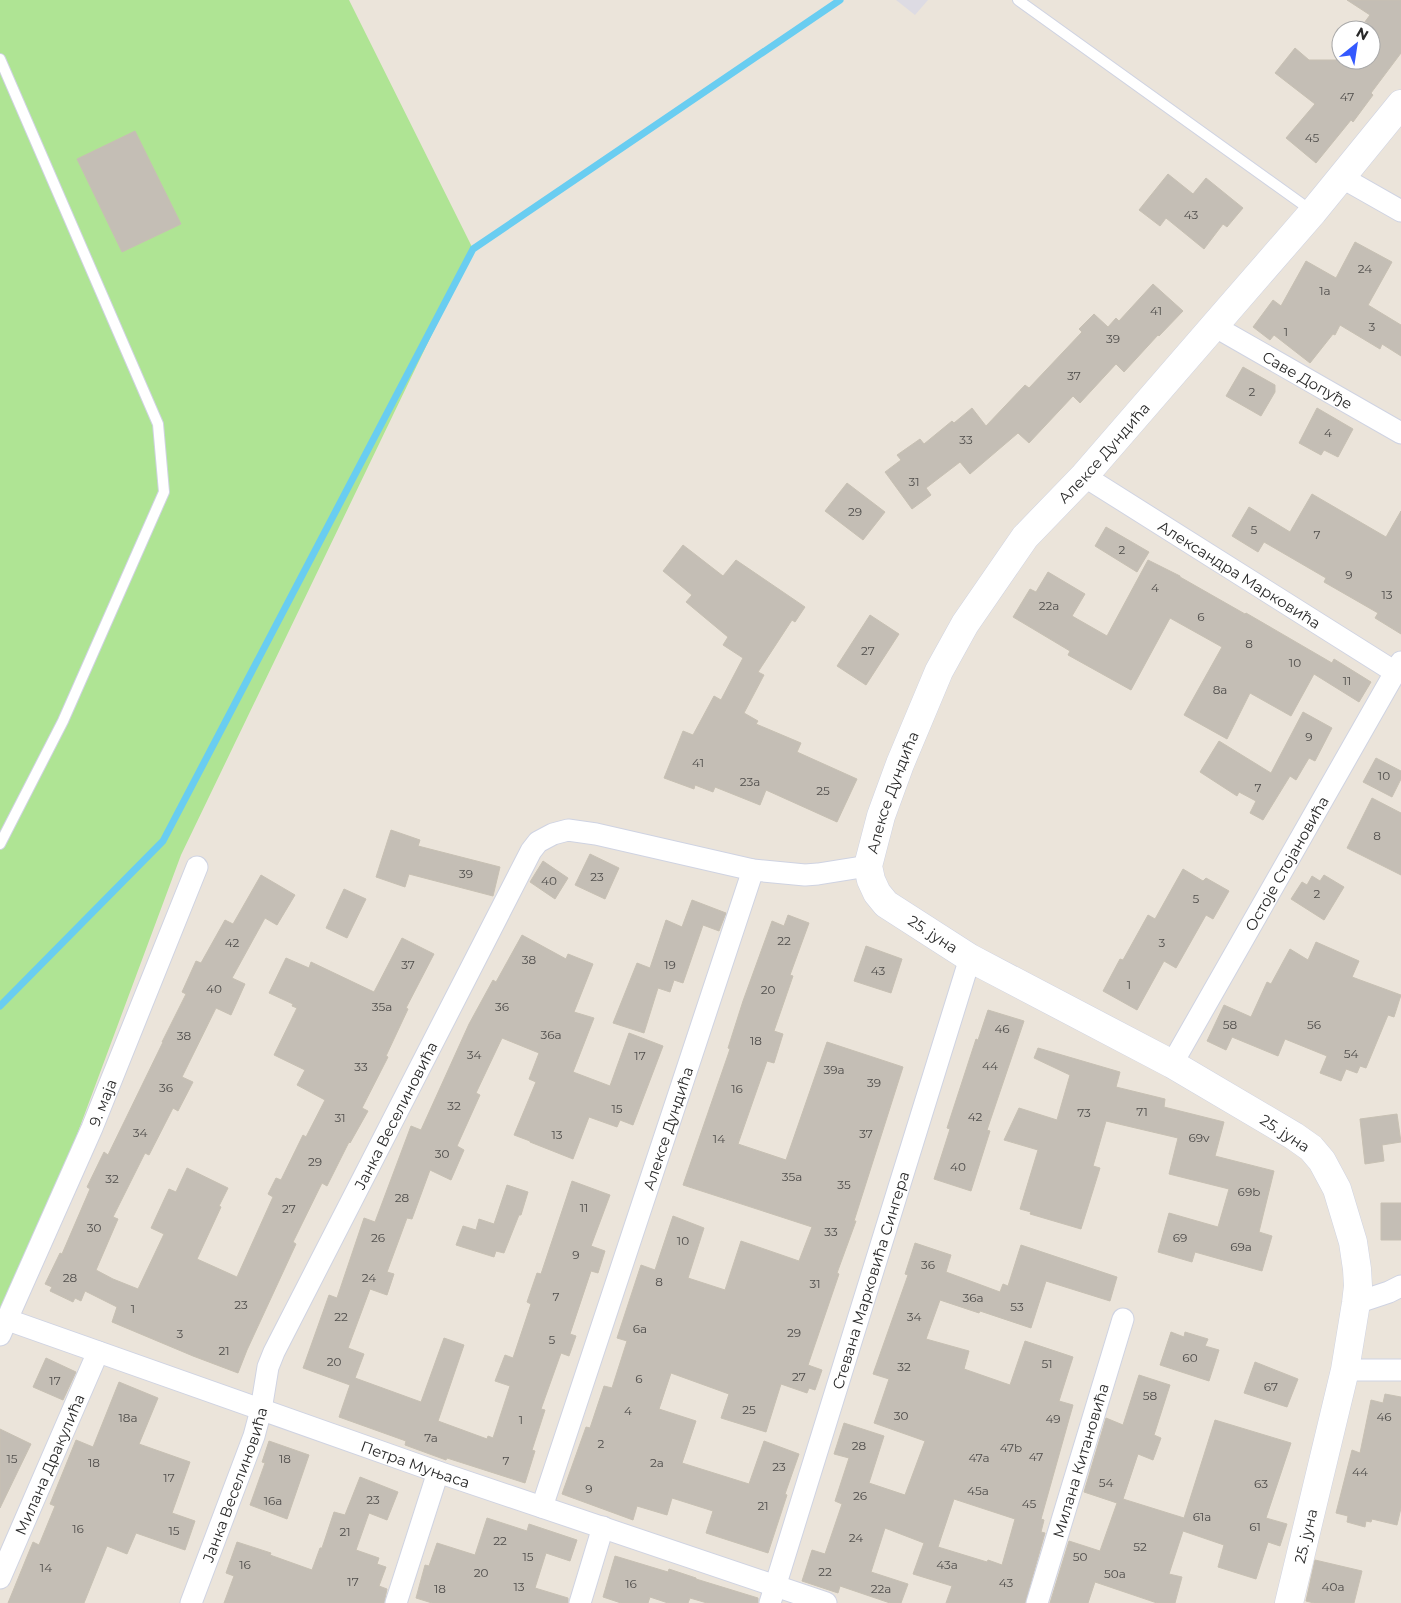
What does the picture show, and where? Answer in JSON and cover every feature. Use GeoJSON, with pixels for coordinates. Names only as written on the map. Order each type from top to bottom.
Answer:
{"type":"FeatureCollection","features":[{"type":"Feature","properties":{"kind":"street","name":"Алексе Дундића"},"geometry":{"type":"LineString","coordinates":[[542,1507],[753,870],[812,875],[868,866],[880,816],[939,670],[965,624],[1024,537],[1084,476],[1313,212],[1401,104]]}},
{"type":"Feature","properties":{"kind":"street"},"geometry":{"type":"LineString","coordinates":[[1341,178],[1401,211]]}},
{"type":"Feature","properties":{"kind":"street","name":"Саве Допуђе"},"geometry":{"type":"LineString","coordinates":[[1214,326],[1401,434]]}},
{"type":"Feature","properties":{"kind":"street","name":"Александра Марковића"},"geometry":{"type":"LineString","coordinates":[[1084,476],[1398,667]]}},
{"type":"Feature","properties":{"kind":"street","name":"Остоје Стојановића"},"geometry":{"type":"LineString","coordinates":[[1172,1064],[1398,667]]}},
{"type":"Feature","properties":{"kind":"street","name":"Јанка Веселиновића"},"geometry":{"type":"LineString","coordinates":[[192,1603],[254,1436],[261,1410],[268,1367],[274,1352],[531,851],[538,842],[553,834],[568,830],[596,834],[753,870]]}},
{"type":"Feature","properties":{"kind":"street","name":"25. јуна"},"geometry":{"type":"LineString","coordinates":[[868,866],[871,880],[886,904],[970,958],[1172,1064],[1294,1136],[1311,1148],[1322,1161],[1337,1188],[1353,1242],[1357,1269],[1356,1303],[1345,1370],[1289,1603]]}},
{"type":"Feature","properties":{"kind":"street","name":"9. маја"},"geometry":{"type":"LineString","coordinates":[[4,1327],[92,1128],[197,867]]}},
{"type":"Feature","properties":{"kind":"street","name":"Стевана Марковића Сингера"},"geometry":{"type":"LineString","coordinates":[[772,1595],[970,958]]}},
{"type":"Feature","properties":{"kind":"street"},"geometry":{"type":"LineString","coordinates":[[1356,1303],[1401,1286]]}},
{"type":"Feature","properties":{"kind":"street","name":"Милана Китановића"},"geometry":{"type":"LineString","coordinates":[[1038,1603],[1123,1319]]}},
{"type":"Feature","properties":{"kind":"street","name":"Петра Муњаса"},"geometry":{"type":"LineString","coordinates":[[4,1327],[98,1352],[438,1472],[604,1527],[772,1595],[826,1603]]}},
{"type":"Feature","properties":{"kind":"street","name":"Милана Дракулића"},"geometry":{"type":"LineString","coordinates":[[0,1578],[98,1352]]}},
{"type":"Feature","properties":{"kind":"street"},"geometry":{"type":"LineString","coordinates":[[1345,1370],[1401,1370]]}},
{"type":"Feature","properties":{"kind":"street"},"geometry":{"type":"LineString","coordinates":[[396,1603],[438,1472]]}},
{"type":"Feature","properties":{"kind":"street"},"geometry":{"type":"LineString","coordinates":[[580,1603],[604,1527]]}},
{"type":"Feature","properties":{"kind":"lane"},"geometry":{"type":"LineString","coordinates":[[1018,0],[1313,212]]}},
{"type":"Feature","properties":{"kind":"lane"},"geometry":{"type":"LineString","coordinates":[[0,59],[158,424],[164,492],[63,721],[0,844]]}},
{"type":"Feature","properties":{"kind":"shaded area"},"geometry":{"type":"Polygon","coordinates":[[[896,0],[928,0],[915,15],[896,0]]]}},
{"type":"Feature","properties":{"kind":"green space"},"geometry":{"type":"Polygon","coordinates":[[[0,0],[349,0],[473,249],[181,855],[8,1320],[0,1335],[0,0]]]}},
{"type":"Feature","properties":{"kind":"building"},"geometry":{"type":"Polygon","coordinates":[[[1347,0],[1401,0],[1401,53],[1371,93],[1373,95],[1353,122],[1351,120],[1316,163],[1286,138],[1315,104],[1275,73],[1295,48],[1309,60],[1331,60],[1331,70],[1381,70],[1381,20],[1366,20],[1370,15],[1347,0]]]}},
{"type":"Feature","properties":{"kind":"building"},"geometry":{"type":"Polygon","coordinates":[[[135,131],[181,224],[122,252],[77,159],[135,131]]]}},
{"type":"Feature","properties":{"kind":"building"},"geometry":{"type":"Polygon","coordinates":[[[1168,174],[1193,194],[1206,178],[1243,208],[1227,227],[1223,224],[1204,249],[1166,218],[1160,226],[1139,210],[1168,174]]]}},
{"type":"Feature","properties":{"kind":"building"},"geometry":{"type":"Polygon","coordinates":[[[1355,242],[1392,262],[1368,305],[1401,325],[1401,356],[1382,344],[1380,349],[1340,325],[1335,335],[1333,334],[1310,363],[1274,335],[1270,340],[1253,327],[1273,300],[1281,306],[1306,261],[1336,278],[1355,242]]]}},
{"type":"Feature","properties":{"kind":"building"},"geometry":{"type":"Polygon","coordinates":[[[1153,284],[1183,311],[1124,372],[1116,364],[1080,403],[1073,396],[1029,443],[1018,433],[970,474],[960,462],[926,488],[931,495],[912,509],[885,472],[901,460],[897,455],[920,439],[924,444],[952,421],[954,423],[972,408],[986,426],[1025,385],[1029,388],[1082,332],[1079,329],[1094,314],[1108,327],[1116,318],[1119,321],[1153,284]]]}},
{"type":"Feature","properties":{"kind":"building"},"geometry":{"type":"Polygon","coordinates":[[[1243,367],[1275,385],[1275,392],[1261,416],[1226,396],[1243,367]]]}},
{"type":"Feature","properties":{"kind":"building"},"geometry":{"type":"Polygon","coordinates":[[[1317,408],[1353,429],[1338,457],[1324,450],[1321,455],[1299,443],[1317,408]]]}},
{"type":"Feature","properties":{"kind":"building"},"geometry":{"type":"Polygon","coordinates":[[[847,483],[885,512],[863,540],[825,511],[847,483]]]}},
{"type":"Feature","properties":{"kind":"building"},"geometry":{"type":"Polygon","coordinates":[[[1312,494],[1386,537],[1401,511],[1401,634],[1375,618],[1378,613],[1324,582],[1326,578],[1264,542],[1258,552],[1232,536],[1249,507],[1290,532],[1312,494]]]}},
{"type":"Feature","properties":{"kind":"building"},"geometry":{"type":"Polygon","coordinates":[[[1106,527],[1149,552],[1137,572],[1095,546],[1106,527]]]}},
{"type":"Feature","properties":{"kind":"building"},"geometry":{"type":"Polygon","coordinates":[[[683,545],[723,576],[736,560],[805,607],[795,622],[792,620],[758,672],[764,675],[744,713],[758,721],[756,724],[801,743],[797,752],[857,779],[837,822],[766,790],[760,805],[715,787],[713,792],[695,785],[694,789],[664,778],[683,731],[693,735],[714,696],[721,700],[743,658],[723,645],[728,637],[686,602],[692,595],[663,571],[683,545]]]}},
{"type":"Feature","properties":{"kind":"building"},"geometry":{"type":"Polygon","coordinates":[[[1148,560],[1180,576],[1332,663],[1334,659],[1371,682],[1359,702],[1314,674],[1291,716],[1250,693],[1227,739],[1184,715],[1222,647],[1170,618],[1131,690],[1068,655],[1070,651],[1013,617],[1030,589],[1036,592],[1048,572],[1085,594],[1072,616],[1107,636],[1148,560]]]}},
{"type":"Feature","properties":{"kind":"building"},"geometry":{"type":"Polygon","coordinates":[[[870,615],[899,634],[866,685],[837,666],[870,615]]]}},
{"type":"Feature","properties":{"kind":"building"},"geometry":{"type":"Polygon","coordinates":[[[1303,712],[1332,728],[1315,761],[1309,758],[1296,780],[1290,776],[1263,820],[1250,813],[1256,801],[1239,792],[1237,796],[1200,772],[1219,741],[1271,773],[1303,712]]]}},
{"type":"Feature","properties":{"kind":"building"},"geometry":{"type":"Polygon","coordinates":[[[1376,758],[1401,771],[1401,779],[1392,797],[1363,782],[1376,758]]]}},
{"type":"Feature","properties":{"kind":"building"},"geometry":{"type":"Polygon","coordinates":[[[1372,798],[1401,813],[1401,875],[1347,848],[1372,798]]]}},
{"type":"Feature","properties":{"kind":"building"},"geometry":{"type":"Polygon","coordinates":[[[391,830],[420,840],[418,846],[500,867],[493,896],[409,874],[405,887],[376,877],[391,830]]]}},
{"type":"Feature","properties":{"kind":"building"},"geometry":{"type":"Polygon","coordinates":[[[590,854],[619,868],[605,899],[575,885],[590,854]]]}},
{"type":"Feature","properties":{"kind":"building"},"geometry":{"type":"Polygon","coordinates":[[[543,861],[568,878],[555,899],[530,882],[543,861]]]}},
{"type":"Feature","properties":{"kind":"building"},"geometry":{"type":"Polygon","coordinates":[[[1183,869],[1203,881],[1206,878],[1229,891],[1213,919],[1206,915],[1176,968],[1164,961],[1137,1010],[1103,991],[1120,959],[1123,960],[1148,915],[1155,919],[1183,869]]]}},
{"type":"Feature","properties":{"kind":"building"},"geometry":{"type":"Polygon","coordinates":[[[261,875],[295,895],[277,925],[265,918],[232,978],[245,984],[231,1015],[216,1008],[182,1077],[193,1082],[178,1111],[173,1108],[149,1155],[145,1153],[113,1217],[118,1219],[96,1270],[113,1279],[138,1289],[164,1234],[151,1228],[169,1189],[176,1192],[187,1168],[228,1188],[197,1259],[237,1277],[273,1197],[268,1194],[276,1178],[281,1180],[303,1135],[306,1137],[325,1100],[297,1085],[305,1070],[274,1055],[297,1008],[292,1006],[293,1004],[269,993],[286,958],[309,968],[311,962],[374,992],[402,938],[434,954],[406,1008],[408,1009],[386,1056],[388,1057],[362,1108],[368,1111],[349,1142],[327,1186],[322,1183],[293,1242],[296,1244],[238,1373],[112,1322],[117,1307],[85,1291],[81,1301],[75,1298],[73,1302],[50,1291],[52,1287],[45,1284],[60,1253],[62,1254],[90,1189],[87,1187],[104,1152],[108,1155],[186,994],[182,992],[196,961],[201,963],[225,920],[233,924],[261,875]]]}},
{"type":"Feature","properties":{"kind":"building"},"geometry":{"type":"Polygon","coordinates":[[[1324,875],[1344,887],[1324,920],[1291,899],[1302,882],[1307,885],[1312,876],[1320,881],[1324,875]]]}},
{"type":"Feature","properties":{"kind":"building"},"geometry":{"type":"Polygon","coordinates":[[[344,889],[366,899],[347,938],[326,928],[344,889]]]}},
{"type":"Feature","properties":{"kind":"building"},"geometry":{"type":"Polygon","coordinates":[[[692,900],[726,913],[719,931],[703,925],[683,983],[674,980],[670,992],[658,988],[644,1033],[613,1023],[637,963],[650,968],[666,920],[682,927],[692,900]]]}},
{"type":"Feature","properties":{"kind":"building"},"geometry":{"type":"Polygon","coordinates":[[[788,915],[809,923],[790,975],[793,976],[774,1031],[783,1034],[774,1063],[767,1061],[738,1144],[786,1160],[827,1042],[903,1067],[854,1221],[856,1221],[837,1273],[839,1274],[808,1365],[822,1370],[815,1390],[809,1388],[807,1393],[781,1384],[766,1432],[721,1418],[729,1394],[671,1373],[659,1409],[696,1421],[682,1463],[749,1484],[764,1441],[799,1454],[768,1553],[706,1533],[713,1511],[672,1498],[667,1515],[637,1506],[633,1520],[562,1494],[586,1427],[590,1428],[604,1386],[612,1388],[627,1341],[617,1338],[641,1265],[655,1270],[673,1216],[704,1228],[688,1278],[725,1290],[741,1241],[799,1261],[812,1227],[683,1185],[730,1049],[728,1048],[743,1001],[772,921],[784,926],[788,915]]]}},
{"type":"Feature","properties":{"kind":"building"},"geometry":{"type":"Polygon","coordinates":[[[522,935],[566,959],[568,954],[593,964],[574,1012],[594,1018],[573,1072],[610,1086],[629,1033],[663,1046],[633,1125],[620,1120],[617,1127],[589,1117],[573,1159],[514,1135],[536,1082],[529,1079],[539,1053],[502,1038],[476,1093],[480,1095],[457,1146],[464,1150],[451,1180],[430,1170],[412,1219],[407,1218],[387,1272],[394,1274],[387,1295],[370,1289],[348,1348],[364,1354],[355,1378],[421,1402],[444,1338],[464,1345],[438,1421],[487,1439],[488,1436],[493,1438],[510,1386],[495,1381],[505,1355],[513,1358],[531,1304],[527,1302],[537,1273],[541,1274],[572,1181],[610,1195],[591,1246],[605,1251],[598,1273],[591,1271],[570,1334],[576,1336],[569,1356],[561,1353],[541,1409],[545,1410],[532,1450],[535,1451],[525,1483],[447,1458],[446,1460],[405,1445],[406,1441],[339,1417],[350,1385],[303,1368],[329,1295],[337,1298],[364,1218],[375,1222],[411,1126],[421,1130],[469,1024],[493,980],[496,982],[522,935]]]}},
{"type":"Feature","properties":{"kind":"building"},"geometry":{"type":"Polygon","coordinates":[[[1316,942],[1359,961],[1352,977],[1401,995],[1394,1017],[1388,1015],[1366,1068],[1360,1066],[1357,1073],[1346,1069],[1341,1081],[1320,1073],[1327,1056],[1285,1039],[1278,1056],[1232,1037],[1226,1050],[1207,1041],[1224,1005],[1251,1017],[1267,982],[1271,984],[1290,949],[1308,960],[1316,942]]]}},
{"type":"Feature","properties":{"kind":"building"},"geometry":{"type":"Polygon","coordinates":[[[866,946],[902,959],[891,993],[854,981],[866,946]]]}},
{"type":"Feature","properties":{"kind":"building"},"geometry":{"type":"Polygon","coordinates":[[[988,1010],[1024,1021],[987,1130],[990,1131],[971,1191],[934,1179],[950,1129],[947,1128],[976,1039],[978,1040],[988,1010]]]}},
{"type":"Feature","properties":{"kind":"building"},"geometry":{"type":"Polygon","coordinates":[[[1038,1048],[1120,1072],[1116,1087],[1165,1099],[1164,1107],[1224,1122],[1215,1156],[1274,1171],[1259,1232],[1272,1236],[1262,1271],[1195,1252],[1192,1262],[1158,1252],[1169,1213],[1218,1227],[1229,1189],[1169,1174],[1178,1138],[1106,1121],[1093,1166],[1100,1168],[1081,1229],[1030,1214],[1031,1212],[1020,1209],[1038,1150],[1004,1140],[1019,1108],[1057,1120],[1070,1075],[1034,1058],[1038,1048]]]}},
{"type":"Feature","properties":{"kind":"building"},"geometry":{"type":"Polygon","coordinates":[[[1397,1114],[1401,1142],[1382,1145],[1384,1161],[1365,1164],[1360,1119],[1397,1114]]]}},
{"type":"Feature","properties":{"kind":"building"},"geometry":{"type":"Polygon","coordinates":[[[507,1185],[528,1192],[521,1215],[519,1215],[504,1253],[496,1251],[494,1257],[456,1245],[463,1226],[476,1230],[479,1219],[494,1224],[507,1185]]]}},
{"type":"Feature","properties":{"kind":"building"},"geometry":{"type":"Polygon","coordinates":[[[1381,1203],[1401,1203],[1401,1240],[1381,1240],[1381,1203]]]}},
{"type":"Feature","properties":{"kind":"building"},"geometry":{"type":"Polygon","coordinates":[[[915,1243],[951,1255],[946,1272],[1000,1292],[1003,1284],[1008,1286],[1021,1245],[1117,1277],[1110,1301],[1046,1281],[1031,1328],[940,1300],[926,1339],[969,1351],[964,1369],[1010,1385],[1025,1341],[1073,1357],[1059,1401],[1073,1405],[1041,1519],[1044,1520],[1041,1532],[1045,1533],[1025,1603],[946,1603],[952,1586],[913,1574],[924,1543],[885,1528],[871,1572],[908,1584],[901,1603],[890,1603],[840,1586],[838,1593],[802,1581],[812,1550],[825,1554],[842,1504],[835,1501],[849,1458],[834,1454],[844,1423],[884,1436],[869,1483],[905,1495],[925,1441],[874,1423],[889,1379],[873,1374],[908,1275],[905,1274],[915,1243]],[[954,1499],[938,1547],[1002,1565],[1015,1519],[954,1499]]]}},
{"type":"Feature","properties":{"kind":"building"},"geometry":{"type":"Polygon","coordinates":[[[1171,1332],[1184,1337],[1185,1332],[1208,1339],[1205,1346],[1219,1350],[1209,1381],[1160,1365],[1171,1332]]]}},
{"type":"Feature","properties":{"kind":"building"},"geometry":{"type":"Polygon","coordinates":[[[46,1358],[76,1372],[63,1400],[33,1387],[46,1358]]]}},
{"type":"Feature","properties":{"kind":"building"},"geometry":{"type":"Polygon","coordinates":[[[1255,1362],[1298,1379],[1287,1407],[1244,1393],[1255,1362]]]}},
{"type":"Feature","properties":{"kind":"building"},"geometry":{"type":"Polygon","coordinates":[[[1139,1375],[1170,1385],[1154,1435],[1161,1438],[1153,1460],[1138,1454],[1123,1499],[1184,1518],[1215,1420],[1291,1443],[1266,1518],[1287,1524],[1280,1546],[1268,1542],[1256,1579],[1218,1567],[1224,1545],[1183,1531],[1169,1574],[1182,1577],[1175,1603],[1157,1603],[1095,1582],[1088,1603],[1050,1603],[1069,1541],[1100,1551],[1117,1503],[1084,1492],[1106,1418],[1123,1425],[1139,1375]]]}},
{"type":"Feature","properties":{"kind":"building"},"geometry":{"type":"Polygon","coordinates":[[[119,1382],[158,1398],[139,1444],[190,1462],[172,1513],[195,1521],[185,1550],[136,1533],[127,1554],[107,1546],[84,1603],[8,1603],[33,1542],[39,1545],[55,1506],[50,1504],[76,1440],[93,1447],[119,1382]]]}},
{"type":"Feature","properties":{"kind":"building"},"geometry":{"type":"Polygon","coordinates":[[[1385,1394],[1401,1397],[1401,1508],[1397,1525],[1372,1519],[1371,1522],[1366,1521],[1365,1527],[1347,1522],[1348,1516],[1336,1513],[1352,1450],[1360,1453],[1371,1400],[1383,1403],[1385,1394]]]}},
{"type":"Feature","properties":{"kind":"building"},"geometry":{"type":"Polygon","coordinates":[[[0,1429],[31,1444],[0,1508],[0,1429]]]}},
{"type":"Feature","properties":{"kind":"building"},"geometry":{"type":"Polygon","coordinates":[[[269,1441],[309,1455],[287,1519],[250,1505],[265,1463],[262,1462],[269,1441]]]}},
{"type":"Feature","properties":{"kind":"building"},"geometry":{"type":"Polygon","coordinates":[[[360,1477],[398,1492],[387,1520],[369,1513],[356,1550],[379,1558],[377,1564],[386,1567],[379,1586],[387,1589],[384,1603],[224,1603],[234,1576],[226,1573],[237,1542],[271,1553],[270,1555],[312,1570],[320,1548],[322,1548],[334,1512],[345,1515],[360,1477]]]}},
{"type":"Feature","properties":{"kind":"building"},"geometry":{"type":"Polygon","coordinates":[[[487,1518],[527,1531],[529,1524],[577,1540],[570,1561],[546,1553],[535,1588],[568,1598],[568,1603],[432,1603],[416,1598],[425,1565],[429,1566],[437,1543],[475,1555],[487,1518]]]}},
{"type":"Feature","properties":{"kind":"building"},"geometry":{"type":"Polygon","coordinates":[[[615,1556],[668,1572],[669,1569],[758,1598],[758,1603],[707,1603],[690,1598],[688,1603],[668,1603],[650,1597],[648,1603],[621,1603],[603,1597],[615,1556]]]}},
{"type":"Feature","properties":{"kind":"building"},"geometry":{"type":"Polygon","coordinates":[[[1315,1560],[1362,1571],[1354,1603],[1314,1603],[1306,1601],[1315,1560]]]}},
{"type":"Feature","properties":{"kind":"waterway"},"geometry":{"type":"LineString","coordinates":[[0,1006],[163,841],[473,249],[840,0]]}}]}
